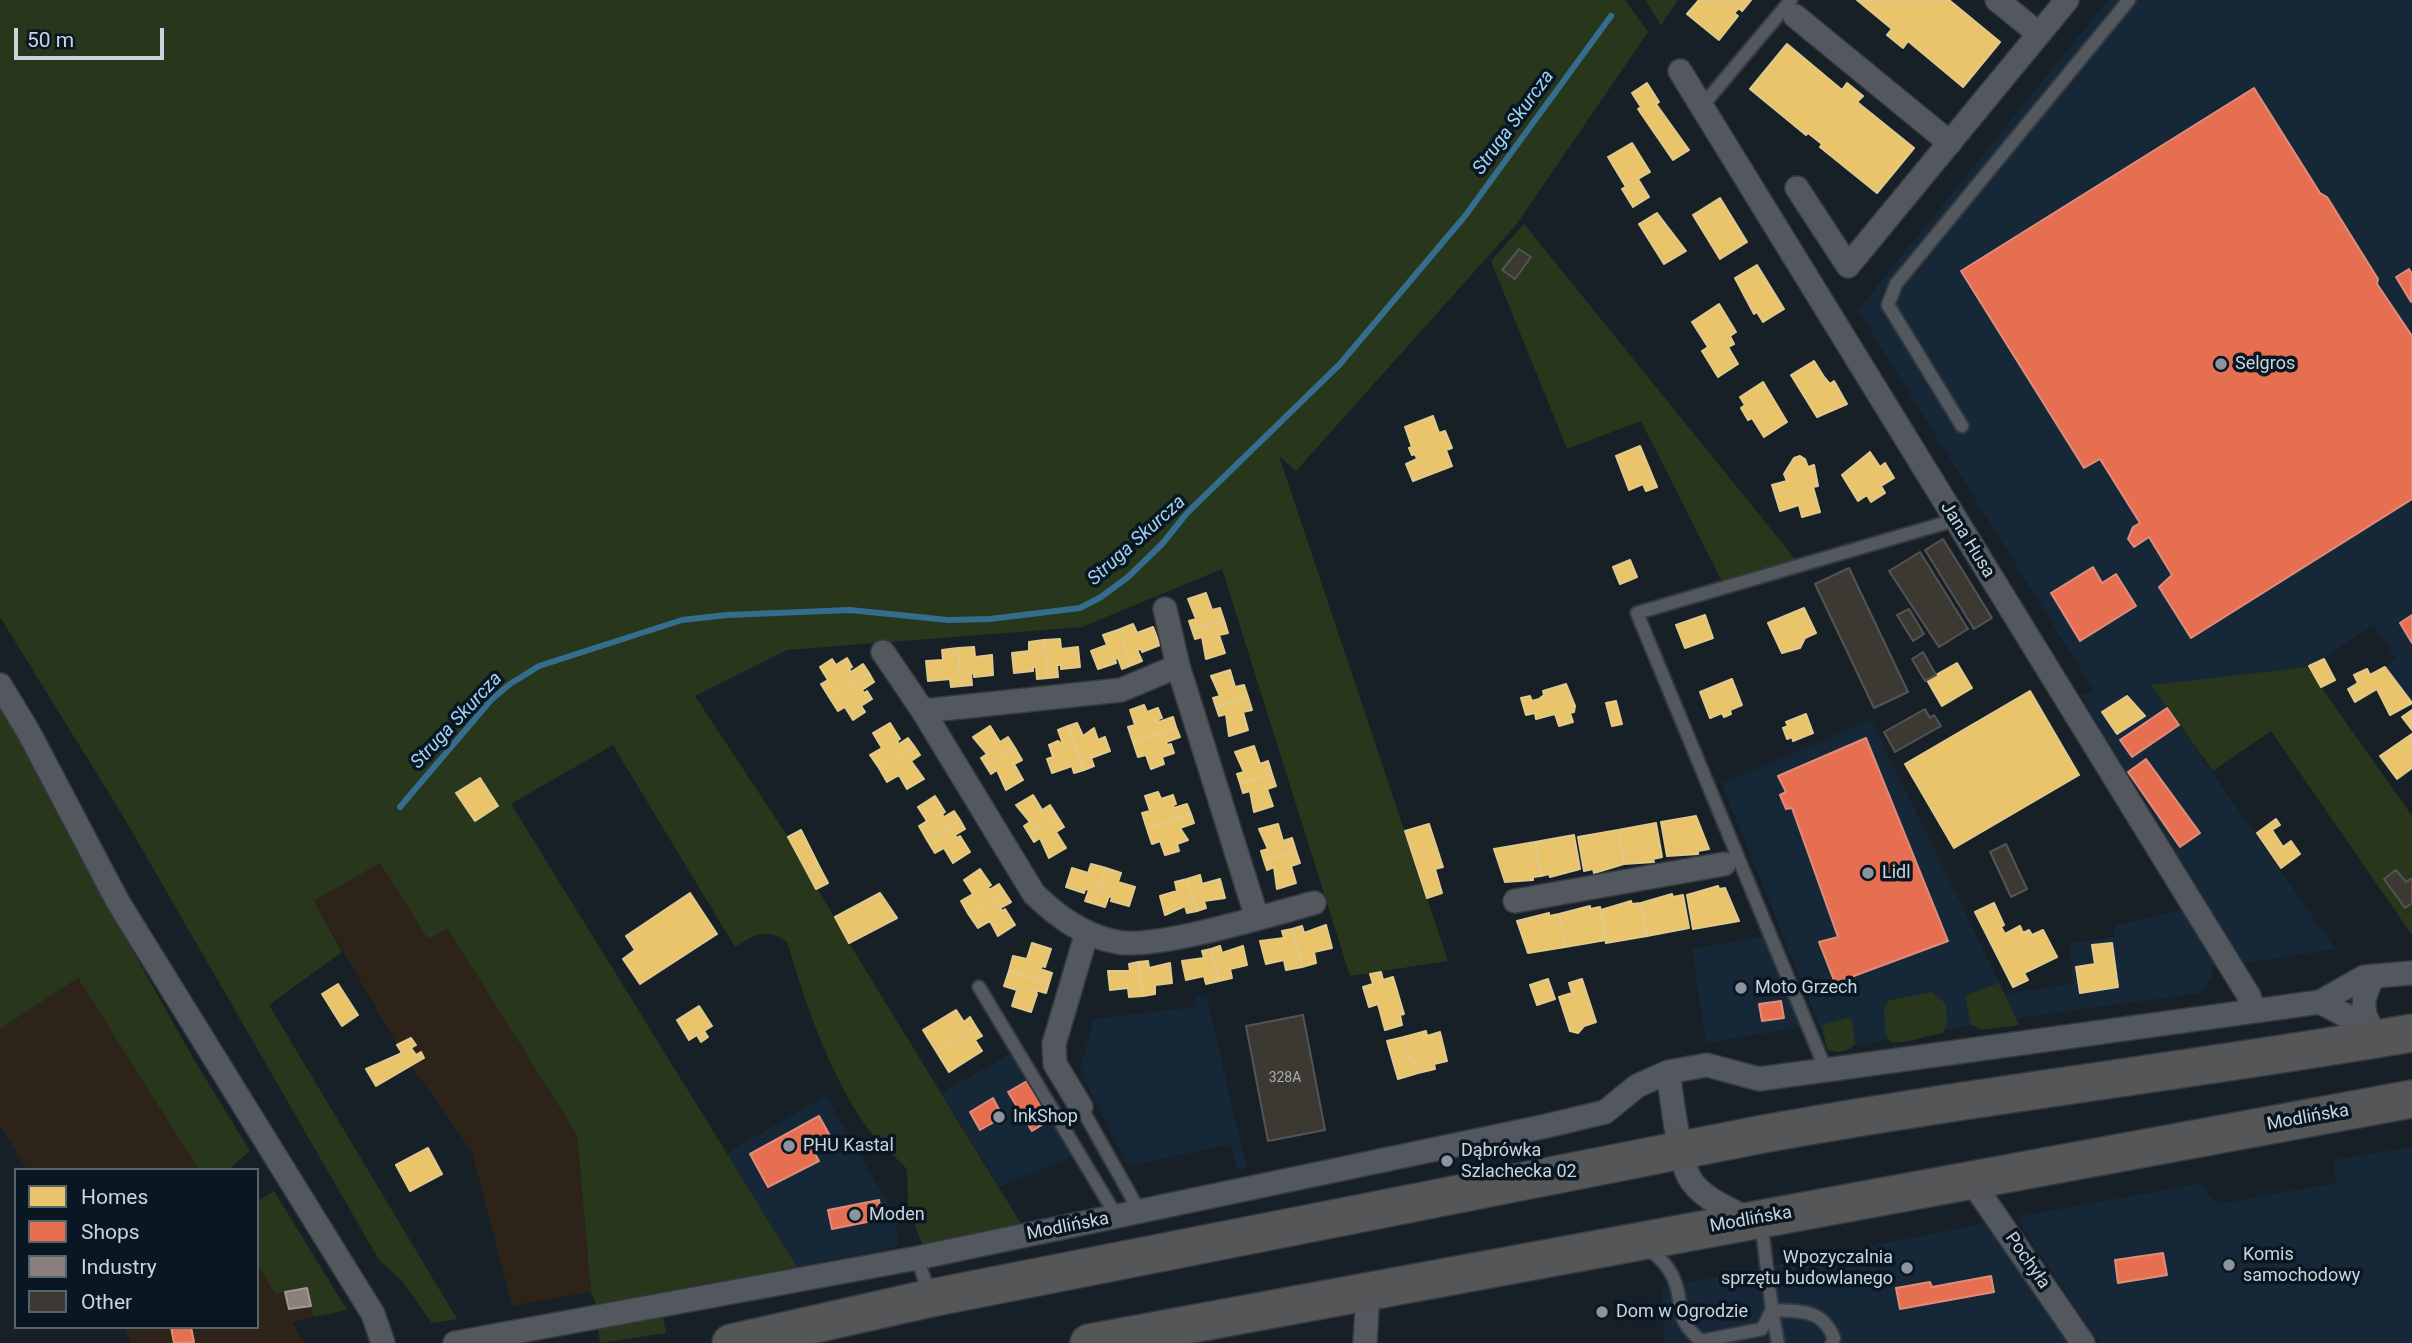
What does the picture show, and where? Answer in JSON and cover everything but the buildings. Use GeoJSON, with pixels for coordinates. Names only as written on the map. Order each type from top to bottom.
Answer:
{"type":"FeatureCollection","features":[{"type":"Feature","properties":{"kind":"main road"},"geometry":{"type":"LineString","coordinates":[[731,1343],[931,1298],[1868,1115],[2250,1061],[2387,1033]]}},
{"type":"Feature","properties":{"kind":"main road","name":"Modlińska"},"geometry":{"type":"LineString","coordinates":[[1089,1343],[2412,1099]]}},
{"type":"Feature","properties":{"kind":"street"},"geometry":{"type":"LineString","coordinates":[[1997,0],[2039,34]]}},
{"type":"Feature","properties":{"kind":"street"},"geometry":{"type":"LineString","coordinates":[[1797,188],[1848,266],[2067,0]]}},
{"type":"Feature","properties":{"kind":"street"},"geometry":{"type":"LineString","coordinates":[[1793,8],[1950,143]]}},
{"type":"Feature","properties":{"kind":"street","name":"Jana Husa"},"geometry":{"type":"LineString","coordinates":[[1681,71],[2249,996],[2253,1009]]}},
{"type":"Feature","properties":{"kind":"street"},"geometry":{"type":"LineString","coordinates":[[1165,609],[1178,666],[1257,918]]}},
{"type":"Feature","properties":{"kind":"street"},"geometry":{"type":"LineString","coordinates":[[883,652],[923,711],[1034,894],[1058,917],[1087,932],[1119,943],[1161,939],[1314,904]]}},
{"type":"Feature","properties":{"kind":"street"},"geometry":{"type":"LineString","coordinates":[[923,711],[1121,690],[1178,666]]}},
{"type":"Feature","properties":{"kind":"street"},"geometry":{"type":"LineString","coordinates":[[0,685],[28,731],[118,902],[373,1314],[383,1343]]}},
{"type":"Feature","properties":{"kind":"street"},"geometry":{"type":"LineString","coordinates":[[1515,901],[1732,861]]}},
{"type":"Feature","properties":{"kind":"street"},"geometry":{"type":"LineString","coordinates":[[1081,1107],[1055,1063],[1054,1044],[1087,932]]}},
{"type":"Feature","properties":{"kind":"street","name":"Modlińska"},"geometry":{"type":"LineString","coordinates":[[455,1343],[917,1258],[1605,1112],[1637,1086],[1668,1072],[1707,1065],[1759,1079],[2253,1009],[2320,1002],[2364,977],[2412,973]]}},
{"type":"Feature","properties":{"kind":"street"},"geometry":{"type":"LineString","coordinates":[[2374,976],[2364,993],[2362,1009],[2387,1033]]}},
{"type":"Feature","properties":{"kind":"street"},"geometry":{"type":"LineString","coordinates":[[2320,1002],[2387,1033]]}},
{"type":"Feature","properties":{"kind":"street"},"geometry":{"type":"LineString","coordinates":[[1668,1072],[1690,1178],[1714,1201],[1756,1219]]}},
{"type":"Feature","properties":{"kind":"street","name":"Pochyła"},"geometry":{"type":"LineString","coordinates":[[1970,1179],[2083,1343]]}},
{"type":"Feature","properties":{"kind":"street"},"geometry":{"type":"LineString","coordinates":[[1365,1343],[1368,1292]]}},
{"type":"Feature","properties":{"kind":"lane"},"geometry":{"type":"LineString","coordinates":[[1962,426],[1888,305],[1896,284],[2129,0]]}},
{"type":"Feature","properties":{"kind":"lane"},"geometry":{"type":"LineString","coordinates":[[1703,105],[1793,8]]}},
{"type":"Feature","properties":{"kind":"lane"},"geometry":{"type":"LineString","coordinates":[[1826,1070],[1732,861],[1637,613],[1955,520]]}},
{"type":"Feature","properties":{"kind":"lane"},"geometry":{"type":"LineString","coordinates":[[979,987],[1128,1215]]}},
{"type":"Feature","properties":{"kind":"lane"},"geometry":{"type":"LineString","coordinates":[[1081,1107],[1128,1215]]}},
{"type":"Feature","properties":{"kind":"lane"},"geometry":{"type":"LineString","coordinates":[[1756,1219],[1779,1343]]}},
{"type":"Feature","properties":{"kind":"lane"},"geometry":{"type":"LineString","coordinates":[[1639,1241],[1661,1259],[1673,1277],[1686,1343]]}},
{"type":"Feature","properties":{"kind":"lane"},"geometry":{"type":"LineString","coordinates":[[917,1258],[931,1298]]}},
{"type":"Feature","properties":{"kind":"lane"},"geometry":{"type":"LineString","coordinates":[[1684,1327],[1701,1341],[1762,1329],[1773,1310]]}},
{"type":"Feature","properties":{"kind":"lane"},"geometry":{"type":"LineString","coordinates":[[1773,1310],[1810,1313],[1827,1322],[1834,1338],[1832,1343]]}},
{"type":"Feature","properties":{"kind":"shaded area","name":"Selgros"},"geometry":{"type":"Polygon","coordinates":[[[2108,0],[2412,0],[2412,704],[2385,667],[2396,659],[2374,625],[2307,667],[2152,686],[2335,949],[2244,963],[2080,694],[2095,692],[1858,310],[2108,0]]]}},
{"type":"Feature","properties":{"kind":"shaded area"},"geometry":{"type":"Polygon","coordinates":[[[1871,720],[2005,994],[2073,984],[2070,943],[2115,937],[2114,926],[2183,910],[2217,965],[2212,966],[2212,976],[2200,993],[2016,1018],[1829,1050],[1722,784],[1871,720]]]}},
{"type":"Feature","properties":{"kind":"shaded area"},"geometry":{"type":"Polygon","coordinates":[[[380,863],[428,939],[448,929],[577,1135],[591,1292],[512,1306],[472,1152],[402,1053],[314,901],[380,863]]]}},
{"type":"Feature","properties":{"kind":"shaded area","name":"Moto Grzech"},"geometry":{"type":"Polygon","coordinates":[[[1764,936],[1800,1027],[1706,1043],[1692,949],[1764,936]]]}},
{"type":"Feature","properties":{"kind":"shaded area"},"geometry":{"type":"Polygon","coordinates":[[[78,978],[198,1168],[26,1168],[0,1126],[0,1029],[78,978]]]}},
{"type":"Feature","properties":{"kind":"shaded area"},"geometry":{"type":"Polygon","coordinates":[[[1194,996],[1206,997],[1247,1167],[1238,1169],[1230,1144],[1128,1166],[1080,1070],[1094,1019],[1196,1007],[1194,996]]]}},
{"type":"Feature","properties":{"kind":"shaded area"},"geometry":{"type":"Polygon","coordinates":[[[1010,1054],[1072,1156],[1000,1187],[942,1093],[1010,1054]]]}},
{"type":"Feature","properties":{"kind":"shaded area"},"geometry":{"type":"Polygon","coordinates":[[[826,1096],[892,1211],[898,1235],[896,1247],[797,1267],[727,1153],[826,1096]]]}},
{"type":"Feature","properties":{"kind":"shaded area","name":"Komis samochodowy"},"geometry":{"type":"Polygon","coordinates":[[[2412,1147],[2412,1343],[2099,1343],[2016,1217],[2199,1184],[2218,1204],[2336,1183],[2334,1160],[2412,1147]]]}},
{"type":"Feature","properties":{"kind":"shaded area"},"geometry":{"type":"Polygon","coordinates":[[[1987,1223],[2069,1343],[1664,1343],[1662,1288],[1987,1223]]]}},
{"type":"Feature","properties":{"kind":"shaded area"},"geometry":{"type":"Polygon","coordinates":[[[259,1267],[275,1294],[307,1288],[313,1317],[292,1323],[305,1343],[132,1343],[124,1329],[259,1329],[259,1267]]]}},
{"type":"Feature","properties":{"kind":"green space"},"geometry":{"type":"Polygon","coordinates":[[[0,0],[1625,0],[1648,32],[1516,225],[1296,471],[1279,456],[1448,961],[1350,976],[1222,569],[1082,627],[787,650],[695,696],[788,837],[849,943],[1023,1227],[922,1244],[908,1206],[907,1169],[866,1126],[840,1083],[810,1013],[787,942],[780,937],[761,934],[735,947],[613,745],[511,804],[797,1267],[596,1304],[591,1292],[577,1135],[448,929],[428,939],[380,863],[314,901],[342,952],[269,1005],[457,1319],[432,1323],[402,1281],[379,1260],[123,816],[0,617],[0,0]]]}},
{"type":"Feature","properties":{"kind":"green space"},"geometry":{"type":"Polygon","coordinates":[[[1645,0],[1678,0],[1661,25],[1645,0]]]}},
{"type":"Feature","properties":{"kind":"green space"},"geometry":{"type":"Polygon","coordinates":[[[1524,224],[1796,560],[1722,581],[1641,421],[1567,449],[1491,261],[1524,224]]]}},
{"type":"Feature","properties":{"kind":"green space"},"geometry":{"type":"Polygon","coordinates":[[[2307,667],[2412,816],[2412,935],[2271,731],[2213,771],[2151,685],[2307,667]]]}},
{"type":"Feature","properties":{"kind":"green space"},"geometry":{"type":"Polygon","coordinates":[[[0,703],[70,839],[193,1058],[250,1151],[230,1168],[198,1168],[78,978],[0,1029],[0,703]]]}},
{"type":"Feature","properties":{"kind":"green space"},"geometry":{"type":"Polygon","coordinates":[[[1999,983],[2019,1025],[1982,1030],[1971,1024],[1965,996],[1999,983]]]}},
{"type":"Feature","properties":{"kind":"green space"},"geometry":{"type":"Polygon","coordinates":[[[1932,992],[1946,1004],[1947,1024],[1943,1033],[1905,1042],[1891,1042],[1886,1036],[1884,1007],[1890,1000],[1932,992]]]}},
{"type":"Feature","properties":{"kind":"green space"},"geometry":{"type":"Polygon","coordinates":[[[1851,1017],[1855,1044],[1842,1051],[1827,1049],[1822,1025],[1851,1017]]]}},
{"type":"Feature","properties":{"kind":"green space"},"geometry":{"type":"Polygon","coordinates":[[[274,1191],[347,1310],[313,1317],[307,1288],[275,1294],[259,1267],[259,1201],[274,1191]]]}},
{"type":"Feature","properties":{"kind":"green space"},"geometry":{"type":"Polygon","coordinates":[[[662,1313],[666,1333],[600,1343],[597,1325],[662,1313]]]}},
{"type":"Feature","properties":{"kind":"waterway","name":"Struga Skurcza"},"geometry":{"type":"LineString","coordinates":[[400,807],[491,700],[510,684],[539,666],[682,620],[727,615],[850,610],[948,620],[990,619],[1080,608],[1101,597],[1128,577],[1162,544],[1187,513],[1340,364],[1465,216],[1611,16]]}},
{"type":"Feature","properties":{"kind":"place","name":"Selgros"},"geometry":{"type":"Point","coordinates":[2221,364]}},
{"type":"Feature","properties":{"kind":"place","name":"Lidl"},"geometry":{"type":"Point","coordinates":[1868,873]}},
{"type":"Feature","properties":{"kind":"place","name":"Moto Grzech"},"geometry":{"type":"Point","coordinates":[1741,988]}},
{"type":"Feature","properties":{"kind":"place","name":"InkShop"},"geometry":{"type":"Point","coordinates":[999,1117]}},
{"type":"Feature","properties":{"kind":"place","name":"PHU Kastal"},"geometry":{"type":"Point","coordinates":[789,1146]}},
{"type":"Feature","properties":{"kind":"place","name":"Dąbrówka Szlachecka 02"},"geometry":{"type":"Point","coordinates":[1447,1161]}},
{"type":"Feature","properties":{"kind":"place","name":"Moden"},"geometry":{"type":"Point","coordinates":[855,1215]}},
{"type":"Feature","properties":{"kind":"place","name":"Komis samochodowy"},"geometry":{"type":"Point","coordinates":[2229,1265]}},
{"type":"Feature","properties":{"kind":"place","name":"Wpozyczalnia sprzętu budowlanego"},"geometry":{"type":"Point","coordinates":[1907,1268]}},
{"type":"Feature","properties":{"kind":"place","name":"Dom w Ogrodzie"},"geometry":{"type":"Point","coordinates":[1602,1312]}}]}
